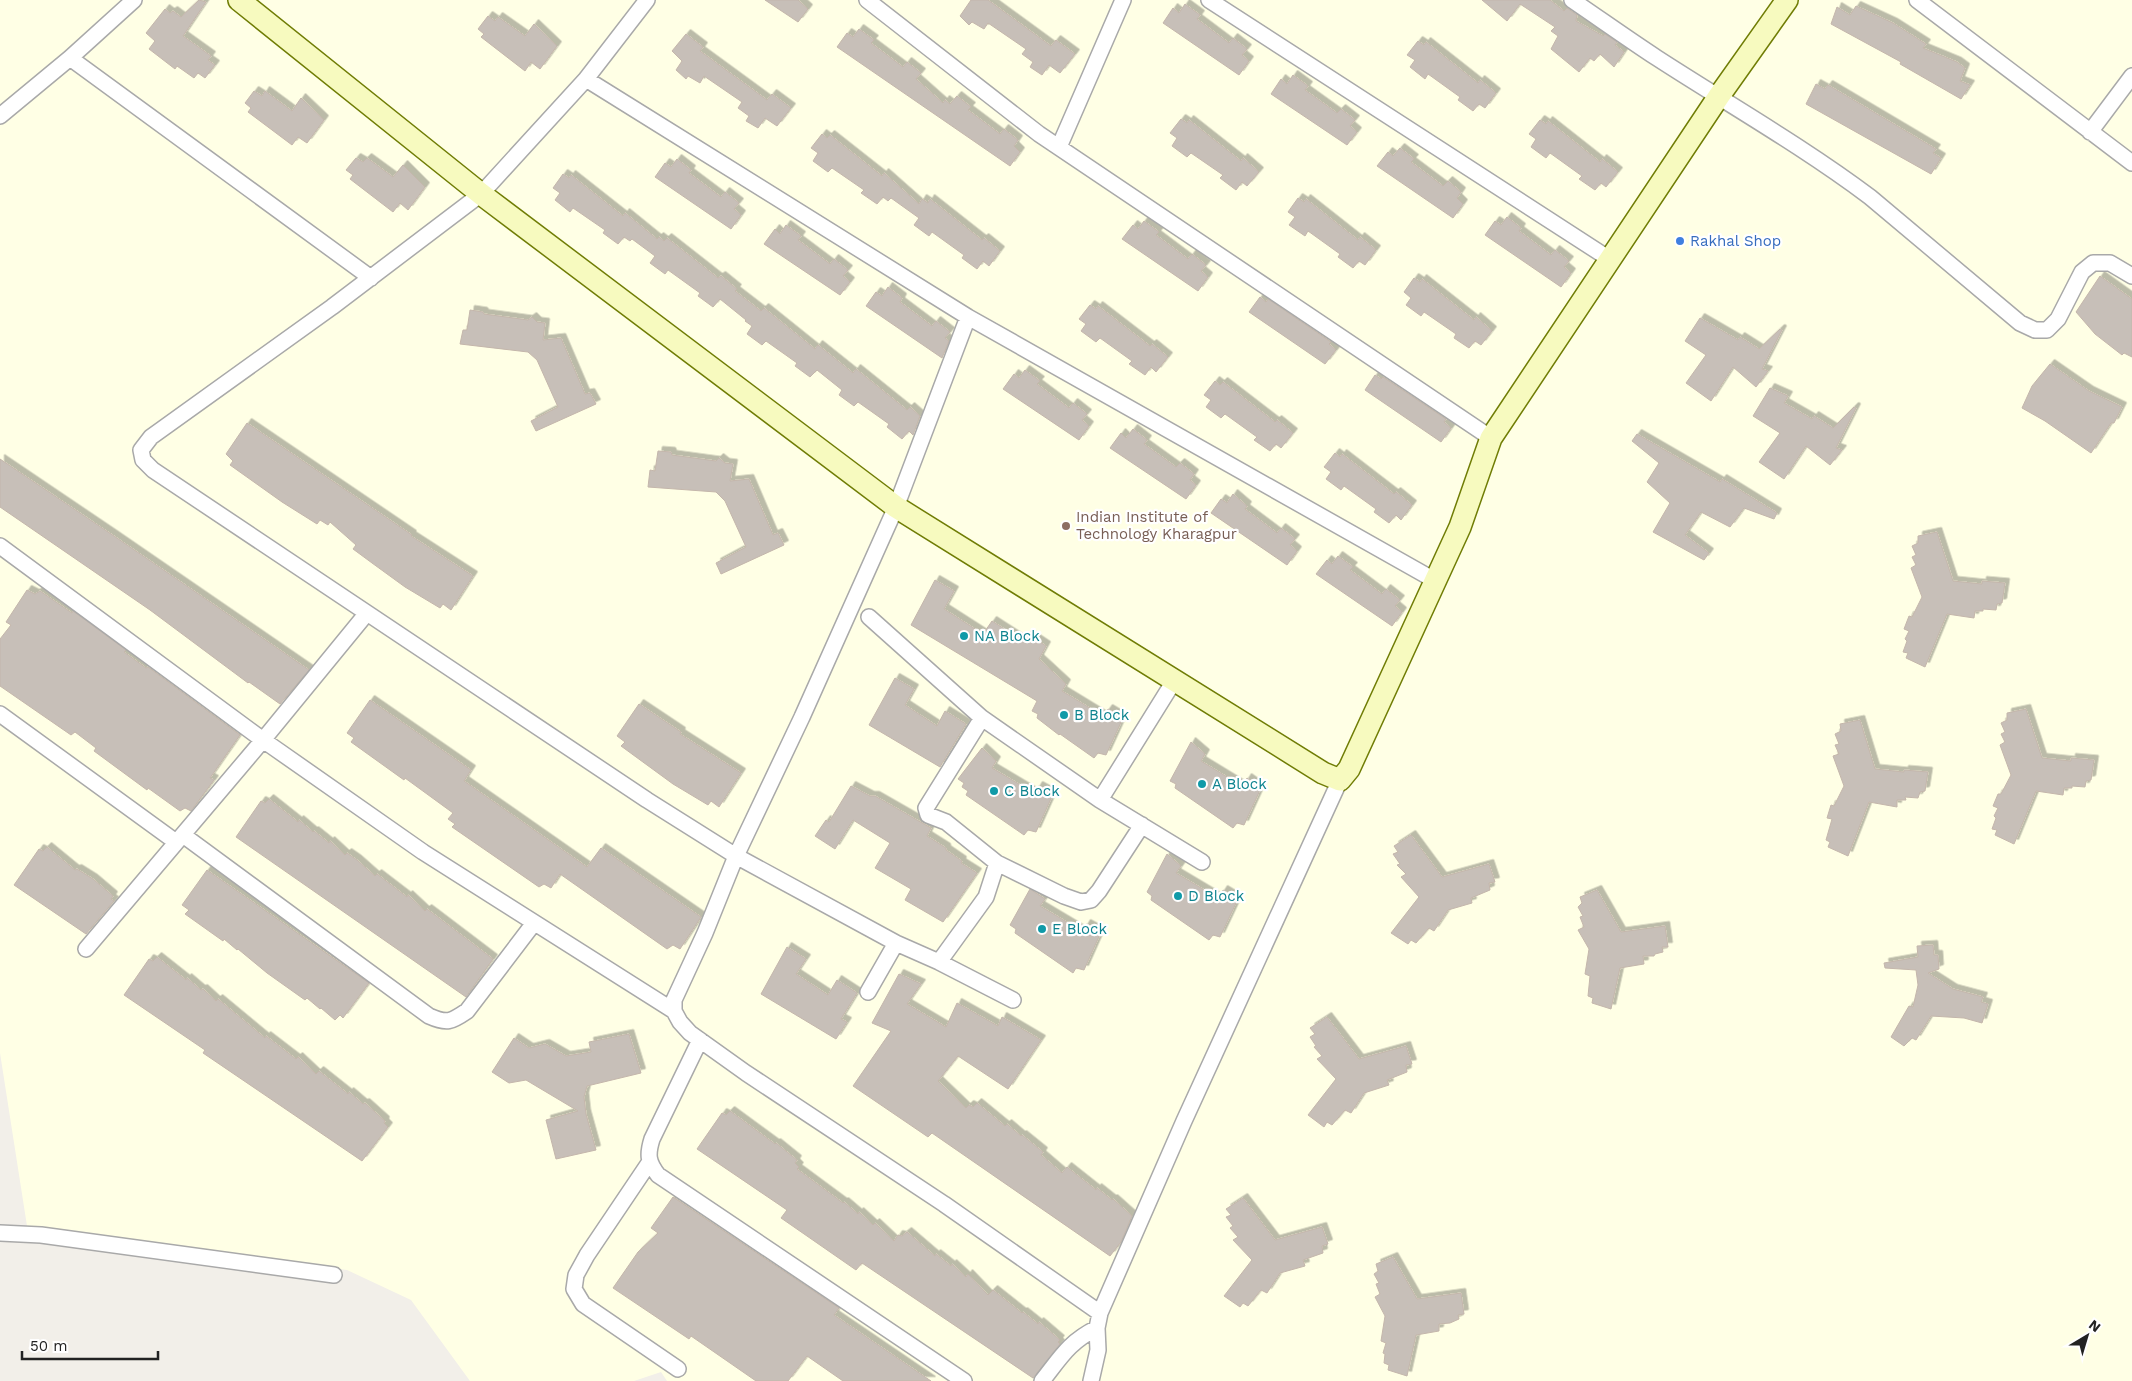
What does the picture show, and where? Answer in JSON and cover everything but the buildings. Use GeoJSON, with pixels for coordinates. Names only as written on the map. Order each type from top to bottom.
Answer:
{"type":"FeatureCollection","features":[{"type":"Feature","properties":{"kind":"street"},"geometry":{"type":"LineString","coordinates":[[0,116],[70,58],[134,0]]}},
{"type":"Feature","properties":{"kind":"street"},"geometry":{"type":"LineString","coordinates":[[240,0],[481,194],[896,507],[1323,773],[1340,780]]}},
{"type":"Feature","properties":{"kind":"street"},"geometry":{"type":"LineString","coordinates":[[647,0],[586,79],[481,194],[371,278],[151,437],[141,450],[143,460],[153,470],[647,800],[736,856],[896,943],[939,962],[1013,1000]]}},
{"type":"Feature","properties":{"kind":"street"},"geometry":{"type":"LineString","coordinates":[[867,0],[1059,147],[1491,438]]}},
{"type":"Feature","properties":{"kind":"street"},"geometry":{"type":"LineString","coordinates":[[1059,147],[1123,0]]}},
{"type":"Feature","properties":{"kind":"street"},"geometry":{"type":"LineString","coordinates":[[1209,0],[1611,260]]}},
{"type":"Feature","properties":{"kind":"street"},"geometry":{"type":"LineString","coordinates":[[1572,0],[1657,58],[1763,123],[1864,192],[2020,323],[2035,330],[2047,330],[2058,319],[2082,272],[2093,263],[2110,263],[2132,276]]}},
{"type":"Feature","properties":{"kind":"street"},"geometry":{"type":"LineString","coordinates":[[1091,1381],[1098,1350],[1097,1328],[1100,1313],[1184,1122],[1340,780],[1348,770],[1436,581],[1460,527],[1491,438],[1720,96],[1787,0]]}},
{"type":"Feature","properties":{"kind":"street"},"geometry":{"type":"LineString","coordinates":[[1920,1],[2132,163]]}},
{"type":"Feature","properties":{"kind":"street"},"geometry":{"type":"LineString","coordinates":[[70,58],[371,278]]}},
{"type":"Feature","properties":{"kind":"street"},"geometry":{"type":"LineString","coordinates":[[2090,132],[2132,76]]}},
{"type":"Feature","properties":{"kind":"street"},"geometry":{"type":"LineString","coordinates":[[586,79],[968,317],[1436,581]]}},
{"type":"Feature","properties":{"kind":"street"},"geometry":{"type":"LineString","coordinates":[[968,317],[896,507],[802,717],[736,856],[705,933],[674,1000],[674,1011],[680,1022],[700,1040],[746,1073],[944,1204],[1100,1313]]}},
{"type":"Feature","properties":{"kind":"street"},"geometry":{"type":"LineString","coordinates":[[0,546],[263,740],[424,852],[674,1011]]}},
{"type":"Feature","properties":{"kind":"street"},"geometry":{"type":"LineString","coordinates":[[86,949],[263,740],[367,613]]}},
{"type":"Feature","properties":{"kind":"street"},"geometry":{"type":"LineString","coordinates":[[869,617],[982,718],[1100,800],[1202,862]]}},
{"type":"Feature","properties":{"kind":"street"},"geometry":{"type":"LineString","coordinates":[[1100,800],[1174,681]]}},
{"type":"Feature","properties":{"kind":"street"},"geometry":{"type":"LineString","coordinates":[[0,714],[180,838],[428,1016],[442,1022],[453,1020],[467,1011],[534,922]]}},
{"type":"Feature","properties":{"kind":"street"},"geometry":{"type":"LineString","coordinates":[[982,718],[926,808],[928,815],[946,822],[997,863],[1064,896],[1080,902],[1091,900],[1099,891],[1142,825]]}},
{"type":"Feature","properties":{"kind":"street"},"geometry":{"type":"LineString","coordinates":[[939,962],[986,897],[997,863]]}},
{"type":"Feature","properties":{"kind":"street"},"geometry":{"type":"LineString","coordinates":[[868,992],[896,943]]}},
{"type":"Feature","properties":{"kind":"street"},"geometry":{"type":"LineString","coordinates":[[700,1040],[652,1139],[648,1153],[649,1163],[658,1175],[964,1381]]}},
{"type":"Feature","properties":{"kind":"street"},"geometry":{"type":"LineString","coordinates":[[649,1163],[587,1255],[576,1275],[574,1289],[583,1304],[678,1369]]}},
{"type":"Feature","properties":{"kind":"street"},"geometry":{"type":"LineString","coordinates":[[0,1233],[42,1235],[334,1275]]}},
{"type":"Feature","properties":{"kind":"street"},"geometry":{"type":"LineString","coordinates":[[1042,1381],[1069,1345],[1080,1336],[1097,1328]]}},
{"type":"Feature","properties":{"kind":"shaded area","name":"Indian Institute of Technology Kharagpur"},"geometry":{"type":"Polygon","coordinates":[[[0,0],[2132,0],[2132,1381],[667,1381],[661,1372],[634,1381],[470,1381],[411,1300],[347,1270],[27,1226],[0,1053],[0,0]]]}},
{"type":"Feature","properties":{"kind":"place","name":"Rakhal Shop"},"geometry":{"type":"Point","coordinates":[1680,241]}},
{"type":"Feature","properties":{"kind":"place","name":"Indian Institute of Technology Kharagpur"},"geometry":{"type":"Point","coordinates":[1066,526]}},
{"type":"Feature","properties":{"kind":"place","name":"NA Block"},"geometry":{"type":"Point","coordinates":[964,636]}},
{"type":"Feature","properties":{"kind":"place","name":"B Block"},"geometry":{"type":"Point","coordinates":[1064,715]}},
{"type":"Feature","properties":{"kind":"place","name":"A Block"},"geometry":{"type":"Point","coordinates":[1202,784]}},
{"type":"Feature","properties":{"kind":"place","name":"C Block"},"geometry":{"type":"Point","coordinates":[994,791]}},
{"type":"Feature","properties":{"kind":"place","name":"D Block"},"geometry":{"type":"Point","coordinates":[1178,896]}},
{"type":"Feature","properties":{"kind":"place","name":"E Block"},"geometry":{"type":"Point","coordinates":[1042,929]}}]}
